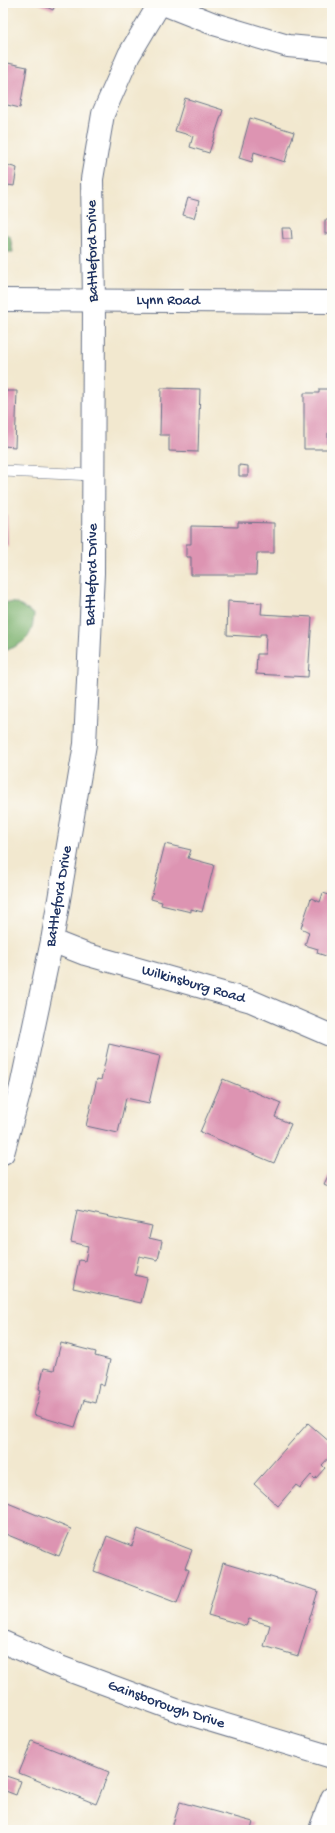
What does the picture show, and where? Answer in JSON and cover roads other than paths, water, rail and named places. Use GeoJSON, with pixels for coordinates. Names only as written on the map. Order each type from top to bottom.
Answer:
{"type":"FeatureCollection","features":[{"type":"Feature","properties":{"kind":"street"},"geometry":{"type":"LineString","coordinates":[[161,3],[214,24],[288,46],[332,50]]}},
{"type":"Feature","properties":{"kind":"street","name":"Battleford Drive"},"geometry":{"type":"LineString","coordinates":[[3,1153],[21,1087],[52,941],[85,744],[93,573],[94,300],[92,179],[104,114],[129,55],[161,3]]}},
{"type":"Feature","properties":{"kind":"street","name":"Lynn Road"},"geometry":{"type":"LineString","coordinates":[[3,300],[332,302]]}},
{"type":"Feature","properties":{"kind":"street","name":"Wilkinsburg Road"},"geometry":{"type":"LineString","coordinates":[[52,941],[85,954],[251,1001],[332,1036]]}},
{"type":"Feature","properties":{"kind":"street","name":"Gainsborough Drive"},"geometry":{"type":"LineString","coordinates":[[3,1642],[60,1667],[176,1710],[332,1757]]}},
{"type":"Feature","properties":{"kind":"street"},"geometry":{"type":"LineString","coordinates":[[320,1830],[332,1798]]}},
{"type":"Feature","properties":{"kind":"lane"},"geometry":{"type":"LineString","coordinates":[[3,471],[94,475]]}}]}
